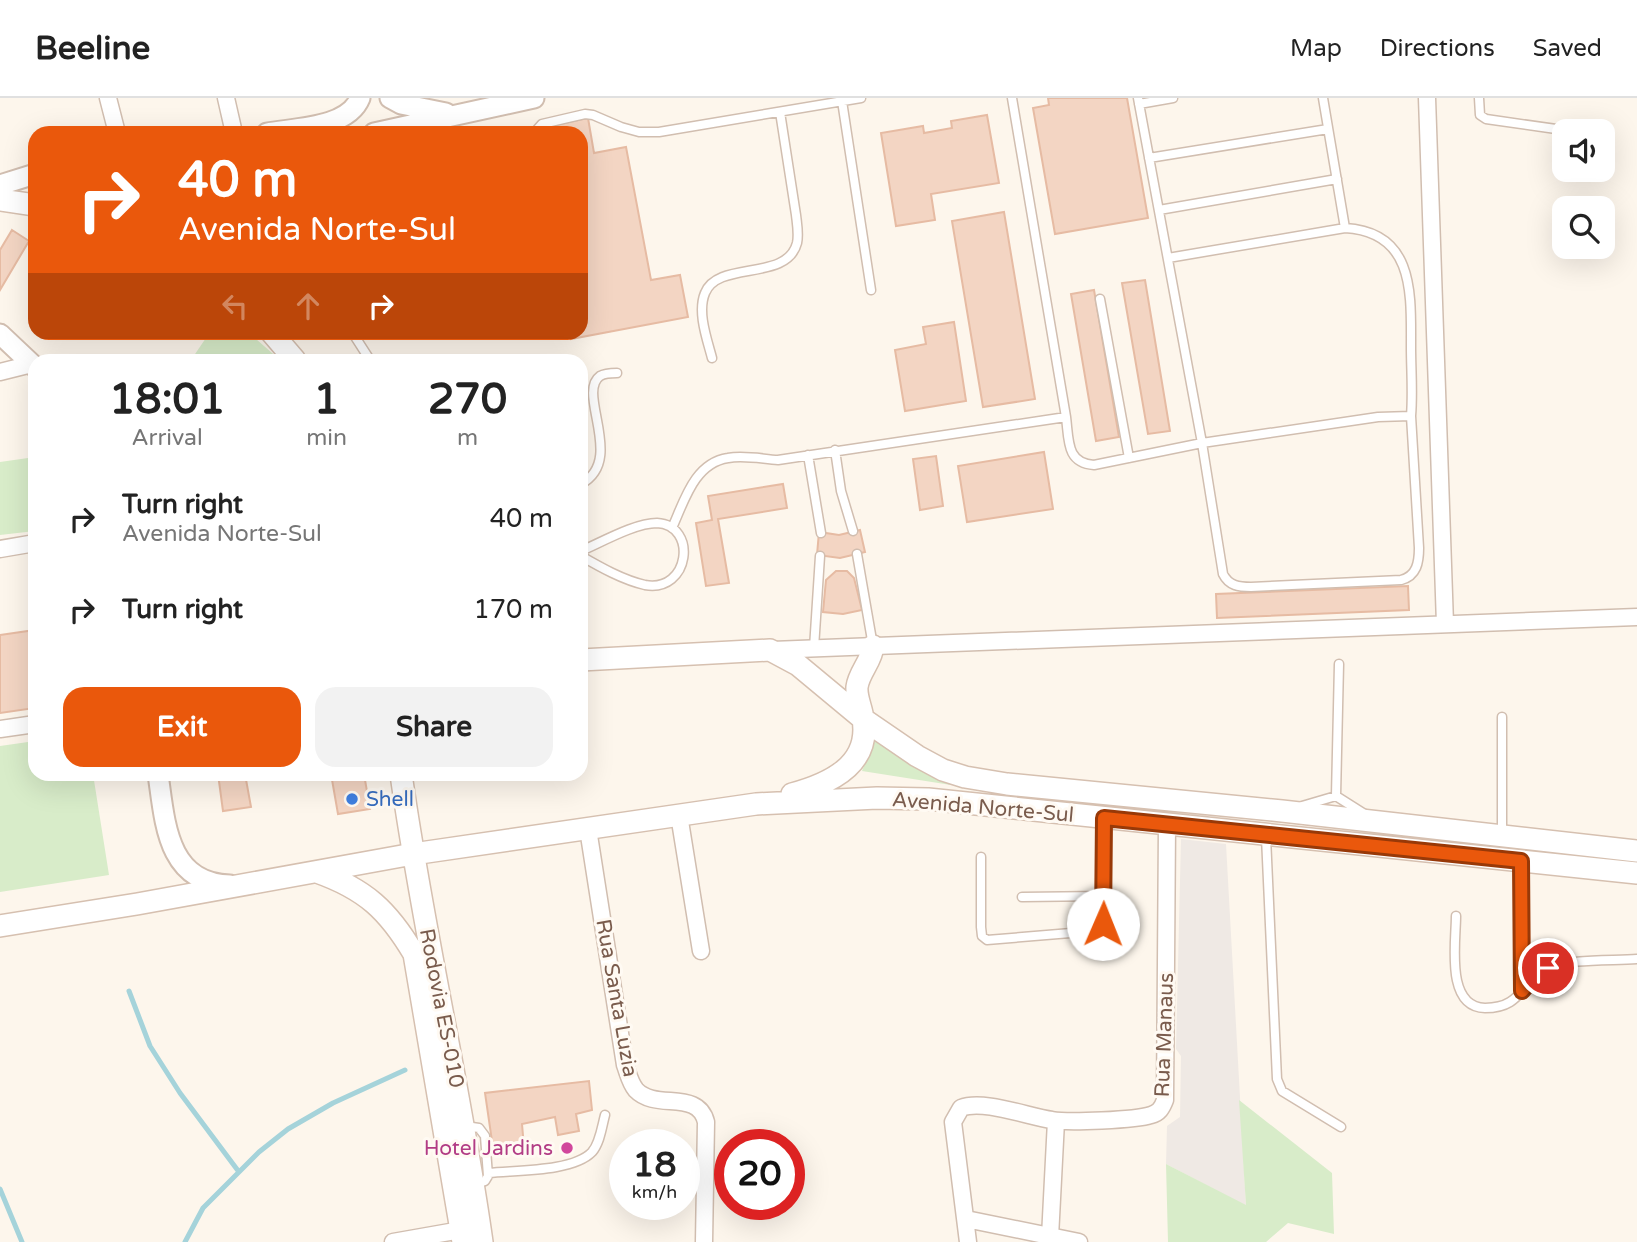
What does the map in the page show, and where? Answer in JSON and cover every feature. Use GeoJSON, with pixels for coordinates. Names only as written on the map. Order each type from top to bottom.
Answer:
{"type":"FeatureCollection","features":[{"type":"Feature","properties":{"kind":"main road"},"geometry":{"type":"LineString","coordinates":[[0,200],[28,204]]}},
{"type":"Feature","properties":{"kind":"main road"},"geometry":{"type":"LineString","coordinates":[[278,340],[290,354]]}},
{"type":"Feature","properties":{"kind":"main road"},"geometry":{"type":"LineString","coordinates":[[756,804],[811,788],[846,771],[859,754],[864,730],[857,690],[873,646]]}},
{"type":"Feature","properties":{"kind":"main road"},"geometry":{"type":"LineString","coordinates":[[588,660],[770,650]]}},
{"type":"Feature","properties":{"kind":"main road","name":"Avenida Norte-Sul"},"geometry":{"type":"LineString","coordinates":[[770,650],[798,666],[863,719],[917,756],[965,777],[1007,784],[1282,811],[1637,851]]}},
{"type":"Feature","properties":{"kind":"main road"},"geometry":{"type":"LineString","coordinates":[[388,781],[392,799],[407,814]]}},
{"type":"Feature","properties":{"kind":"main road","name":"Rodovia ES-010"},"geometry":{"type":"LineString","coordinates":[[402,781],[413,854],[464,1126],[481,1179],[482,1242]]}},
{"type":"Feature","properties":{"kind":"main road","name":"Avenida Norte-Sul"},"geometry":{"type":"LineString","coordinates":[[0,926],[413,854],[679,815],[756,804],[877,798],[928,799],[1637,873]]}},
{"type":"Feature","properties":{"kind":"main road","name":"Rodovia ES-010"},"geometry":{"type":"LineString","coordinates":[[314,872],[337,879],[365,894],[396,923],[414,954],[462,1236]]}},
{"type":"Feature","properties":{"kind":"street"},"geometry":{"type":"LineString","coordinates":[[108,98],[115,126]]}},
{"type":"Feature","properties":{"kind":"street"},"geometry":{"type":"LineString","coordinates":[[226,98],[232,126]]}},
{"type":"Feature","properties":{"kind":"street"},"geometry":{"type":"LineString","coordinates":[[308,126],[337,121],[351,113],[360,98]]}},
{"type":"Feature","properties":{"kind":"street"},"geometry":{"type":"LineString","coordinates":[[390,98],[401,104],[456,115]]}},
{"type":"Feature","properties":{"kind":"street"},"geometry":{"type":"LineString","coordinates":[[406,126],[534,98]]}},
{"type":"Feature","properties":{"kind":"street"},"geometry":{"type":"LineString","coordinates":[[1427,98],[1446,624]]}},
{"type":"Feature","properties":{"kind":"street"},"geometry":{"type":"LineString","coordinates":[[0,185],[28,176]]}},
{"type":"Feature","properties":{"kind":"street"},"geometry":{"type":"LineString","coordinates":[[0,334],[28,360]]}},
{"type":"Feature","properties":{"kind":"street"},"geometry":{"type":"LineString","coordinates":[[0,372],[28,366]]}},
{"type":"Feature","properties":{"kind":"street"},"geometry":{"type":"LineString","coordinates":[[0,549],[28,544]]}},
{"type":"Feature","properties":{"kind":"street"},"geometry":{"type":"LineString","coordinates":[[770,650],[1637,617]]}},
{"type":"Feature","properties":{"kind":"street"},"geometry":{"type":"LineString","coordinates":[[0,729],[28,725]]}},
{"type":"Feature","properties":{"kind":"street"},"geometry":{"type":"LineString","coordinates":[[159,781],[170,840],[188,872],[206,882],[242,885]]}},
{"type":"Feature","properties":{"kind":"street"},"geometry":{"type":"LineString","coordinates":[[162,802],[168,781]]}},
{"type":"Feature","properties":{"kind":"street"},"geometry":{"type":"LineString","coordinates":[[679,815],[701,951]]}},
{"type":"Feature","properties":{"kind":"street","name":"Rua Manaus"},"geometry":{"type":"LineString","coordinates":[[967,1219],[953,1122],[961,1108],[975,1105],[1056,1121],[1150,1115],[1158,1112],[1165,1100],[1167,825]]}},
{"type":"Feature","properties":{"kind":"street","name":"Rua Santa Luzia"},"geometry":{"type":"LineString","coordinates":[[588,829],[625,1065],[632,1084],[646,1097],[694,1104],[704,1113],[704,1242]]}},
{"type":"Feature","properties":{"kind":"street"},"geometry":{"type":"LineString","coordinates":[[1050,1237],[1056,1121]]}},
{"type":"Feature","properties":{"kind":"street"},"geometry":{"type":"LineString","coordinates":[[968,1242],[967,1219],[1079,1242]]}},
{"type":"Feature","properties":{"kind":"street"},"geometry":{"type":"LineString","coordinates":[[393,1242],[462,1236]]}},
{"type":"Feature","properties":{"kind":"lane"},"geometry":{"type":"LineString","coordinates":[[540,126],[585,114],[639,132],[651,132],[861,98]]}},
{"type":"Feature","properties":{"kind":"lane"},"geometry":{"type":"LineString","coordinates":[[1012,98],[1071,450],[1075,460],[1082,465],[1094,465],[1202,443],[1377,417],[1411,416]]}},
{"type":"Feature","properties":{"kind":"lane"},"geometry":{"type":"LineString","coordinates":[[1168,258],[1345,228],[1379,236],[1395,251],[1405,271],[1412,297],[1411,416],[1419,558],[1415,571],[1408,578],[1251,587],[1235,585],[1227,581],[1223,574],[1202,443],[1138,101],[1173,98]]}},
{"type":"Feature","properties":{"kind":"lane"},"geometry":{"type":"LineString","coordinates":[[1323,98],[1345,228]]}},
{"type":"Feature","properties":{"kind":"lane"},"geometry":{"type":"LineString","coordinates":[[1479,98],[1480,115],[1486,119],[1552,128]]}},
{"type":"Feature","properties":{"kind":"lane"},"geometry":{"type":"LineString","coordinates":[[842,101],[871,290]]}},
{"type":"Feature","properties":{"kind":"lane"},"geometry":{"type":"LineString","coordinates":[[712,358],[703,318],[705,293],[711,284],[733,274],[773,265],[784,260],[796,247],[798,230],[780,112]]}},
{"type":"Feature","properties":{"kind":"lane"},"geometry":{"type":"LineString","coordinates":[[1149,158],[1328,129]]}},
{"type":"Feature","properties":{"kind":"lane"},"geometry":{"type":"LineString","coordinates":[[1159,210],[1337,179]]}},
{"type":"Feature","properties":{"kind":"lane"},"geometry":{"type":"LineString","coordinates":[[1100,299],[1129,458]]}},
{"type":"Feature","properties":{"kind":"lane"},"geometry":{"type":"LineString","coordinates":[[588,480],[597,470],[600,460],[594,395],[596,382],[604,374],[617,373]]}},
{"type":"Feature","properties":{"kind":"lane"},"geometry":{"type":"LineString","coordinates":[[672,528],[694,479],[719,460],[730,457],[778,460],[1066,417]]}},
{"type":"Feature","properties":{"kind":"lane"},"geometry":{"type":"LineString","coordinates":[[835,450],[841,491],[853,531]]}},
{"type":"Feature","properties":{"kind":"lane"},"geometry":{"type":"LineString","coordinates":[[808,455],[821,533]]}},
{"type":"Feature","properties":{"kind":"lane"},"geometry":{"type":"LineString","coordinates":[[588,550],[646,524],[663,524],[672,528],[679,536],[685,555],[677,574],[661,584],[645,585],[588,557]]}},
{"type":"Feature","properties":{"kind":"lane"},"geometry":{"type":"LineString","coordinates":[[857,554],[873,646]]}},
{"type":"Feature","properties":{"kind":"lane"},"geometry":{"type":"LineString","coordinates":[[814,648],[820,556]]}},
{"type":"Feature","properties":{"kind":"lane"},"geometry":{"type":"LineString","coordinates":[[1336,796],[1339,664]]}},
{"type":"Feature","properties":{"kind":"lane"},"geometry":{"type":"LineString","coordinates":[[1502,717],[1502,836]]}},
{"type":"Feature","properties":{"kind":"lane"},"geometry":{"type":"LineString","coordinates":[[1282,811],[1336,796],[1379,822]]}},
{"type":"Feature","properties":{"kind":"lane"},"geometry":{"type":"LineString","coordinates":[[981,857],[981,928],[982,936],[986,940],[1095,931],[1101,929],[1103,924],[1104,818]]}},
{"type":"Feature","properties":{"kind":"lane"},"geometry":{"type":"LineString","coordinates":[[1266,834],[1277,1079],[1282,1091],[1341,1127]]}},
{"type":"Feature","properties":{"kind":"lane"},"geometry":{"type":"LineString","coordinates":[[1521,861],[1522,991]]}},
{"type":"Feature","properties":{"kind":"lane"},"geometry":{"type":"LineString","coordinates":[[1022,897],[1103,896]]}},
{"type":"Feature","properties":{"kind":"lane"},"geometry":{"type":"LineString","coordinates":[[1456,916],[1455,981],[1464,998],[1478,1008],[1496,1008],[1511,1002],[1534,977],[1548,968],[1569,963],[1637,959]]}},
{"type":"Feature","properties":{"kind":"lane"},"geometry":{"type":"LineString","coordinates":[[481,1179],[558,1167],[579,1161],[592,1152],[605,1115]]}},
{"type":"Feature","properties":{"kind":"shaded area"},"geometry":{"type":"Polygon","coordinates":[[[1181,839],[1226,844],[1246,1206],[1166,1164],[1167,1126],[1180,1117],[1181,1056],[1176,1049],[1181,839]]]}},
{"type":"Feature","properties":{"kind":"green space"},"geometry":{"type":"Polygon","coordinates":[[[205,340],[257,340],[273,354],[195,354],[205,340]]]}},
{"type":"Feature","properties":{"kind":"green space"},"geometry":{"type":"Polygon","coordinates":[[[28,458],[28,532],[0,535],[0,462],[28,458]]]}},
{"type":"Feature","properties":{"kind":"green space"},"geometry":{"type":"Polygon","coordinates":[[[876,738],[919,768],[951,785],[862,771],[876,738]]]}},
{"type":"Feature","properties":{"kind":"green space"},"geometry":{"type":"Polygon","coordinates":[[[28,742],[28,781],[94,781],[109,875],[0,892],[0,746],[28,742]]]}},
{"type":"Feature","properties":{"kind":"green space"},"geometry":{"type":"Polygon","coordinates":[[[1239,1100],[1332,1173],[1334,1234],[1288,1223],[1266,1242],[1168,1242],[1166,1164],[1246,1205],[1239,1100]]]}},
{"type":"Feature","properties":{"kind":"building"},"geometry":{"type":"Polygon","coordinates":[[[1048,98],[1127,98],[1148,218],[1055,234],[1033,108],[1049,105],[1048,98]]]}},
{"type":"Feature","properties":{"kind":"building"},"geometry":{"type":"Polygon","coordinates":[[[987,115],[999,183],[931,194],[935,220],[896,226],[881,133],[923,126],[924,133],[952,128],[951,121],[987,115]]]}},
{"type":"Feature","properties":{"kind":"building"},"geometry":{"type":"Polygon","coordinates":[[[588,118],[594,153],[626,147],[651,280],[680,275],[688,317],[588,336],[588,126],[555,125],[588,118]]]}},
{"type":"Feature","properties":{"kind":"building"},"geometry":{"type":"Polygon","coordinates":[[[1004,212],[1035,399],[983,407],[952,221],[1004,212]]]}},
{"type":"Feature","properties":{"kind":"building"},"geometry":{"type":"Polygon","coordinates":[[[12,230],[28,240],[0,290],[0,250],[12,230]]]}},
{"type":"Feature","properties":{"kind":"building"},"geometry":{"type":"Polygon","coordinates":[[[1145,280],[1170,431],[1148,434],[1122,283],[1145,280]]]}},
{"type":"Feature","properties":{"kind":"building"},"geometry":{"type":"Polygon","coordinates":[[[1094,290],[1119,437],[1096,441],[1071,294],[1094,290]]]}},
{"type":"Feature","properties":{"kind":"building"},"geometry":{"type":"Polygon","coordinates":[[[954,322],[966,401],[905,411],[895,350],[926,344],[923,327],[954,322]]]}},
{"type":"Feature","properties":{"kind":"building"},"geometry":{"type":"Polygon","coordinates":[[[1044,452],[1053,509],[967,522],[958,466],[1044,452]]]}},
{"type":"Feature","properties":{"kind":"building"},"geometry":{"type":"Polygon","coordinates":[[[936,456],[943,506],[920,510],[913,459],[936,456]]]}},
{"type":"Feature","properties":{"kind":"building"},"geometry":{"type":"Polygon","coordinates":[[[783,484],[787,508],[718,519],[729,583],[706,586],[696,523],[712,520],[708,496],[783,484]]]}},
{"type":"Feature","properties":{"kind":"building"},"geometry":{"type":"Polygon","coordinates":[[[860,530],[865,552],[840,558],[817,555],[819,532],[839,535],[860,530]]]}},
{"type":"Feature","properties":{"kind":"building"},"geometry":{"type":"Polygon","coordinates":[[[836,571],[847,571],[854,578],[862,610],[843,614],[823,612],[826,580],[836,571]]]}},
{"type":"Feature","properties":{"kind":"building"},"geometry":{"type":"Polygon","coordinates":[[[1408,586],[1409,610],[1217,618],[1216,594],[1408,586]]]}},
{"type":"Feature","properties":{"kind":"building"},"geometry":{"type":"Polygon","coordinates":[[[28,631],[28,709],[0,713],[0,635],[28,631]]]}},
{"type":"Feature","properties":{"kind":"building"},"geometry":{"type":"Polygon","coordinates":[[[219,781],[246,781],[251,807],[223,811],[219,781]]]}},
{"type":"Feature","properties":{"kind":"building","name":"Shell"},"geometry":{"type":"Polygon","coordinates":[[[332,781],[365,781],[370,809],[338,814],[332,781]]]}},
{"type":"Feature","properties":{"kind":"building"},"geometry":{"type":"Polygon","coordinates":[[[589,1081],[592,1110],[576,1114],[579,1131],[558,1135],[555,1117],[522,1124],[524,1147],[494,1155],[485,1093],[589,1081]]]}},
{"type":"Feature","properties":{"kind":"waterway"},"geometry":{"type":"LineString","coordinates":[[129,991],[150,1046],[180,1093],[239,1172]]}},
{"type":"Feature","properties":{"kind":"waterway"},"geometry":{"type":"LineString","coordinates":[[185,1242],[203,1208],[259,1152],[288,1129],[333,1103],[405,1070]]}},
{"type":"Feature","properties":{"kind":"waterway"},"geometry":{"type":"LineString","coordinates":[[0,1189],[22,1242]]}},
{"type":"Feature","properties":{"kind":"place","name":"Shell"},"geometry":{"type":"Point","coordinates":[352,799]}},
{"type":"Feature","properties":{"kind":"place","name":"Hotel Jardins"},"geometry":{"type":"Point","coordinates":[567,1148]}},
{"type":"Feature","properties":{"kind":"route"},"geometry":{"type":"LineString","coordinates":[[1103,924],[1104,818],[1521,861],[1522,991],[1534,977],[1548,968]]}}]}
